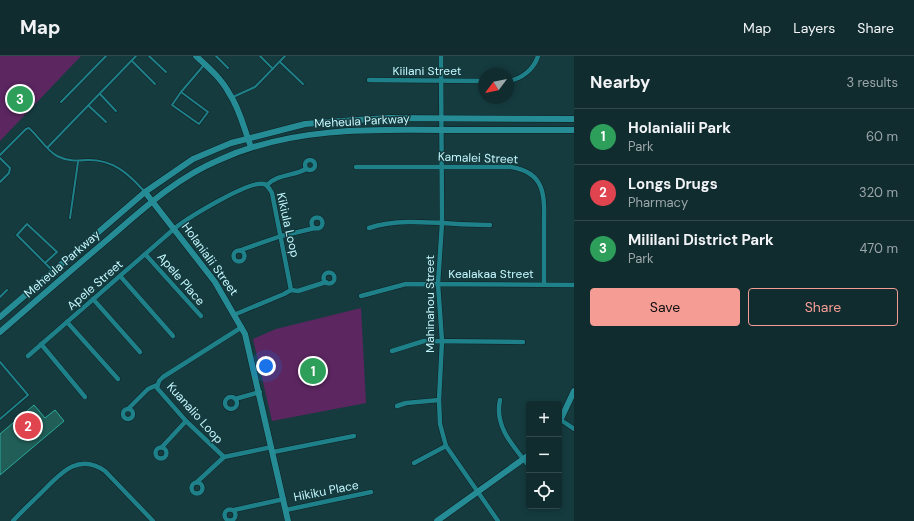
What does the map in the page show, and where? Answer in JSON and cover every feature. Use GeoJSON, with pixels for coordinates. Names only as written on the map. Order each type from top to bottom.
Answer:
{"type":"FeatureCollection","features":[{"type":"Feature","properties":{"kind":"street"},"geometry":{"type":"LineString","coordinates":[[196,56],[219,78],[232,97],[251,147]]}},
{"type":"Feature","properties":{"kind":"street","name":"Mahinahou Street"},"geometry":{"type":"LineString","coordinates":[[441,56],[442,223],[438,284],[442,341],[439,400],[440,424],[446,446],[498,521]]}},
{"type":"Feature","properties":{"kind":"street"},"geometry":{"type":"LineString","coordinates":[[514,79],[527,73],[534,65],[538,56]]}},
{"type":"Feature","properties":{"kind":"street","name":"Kiilani Street"},"geometry":{"type":"LineString","coordinates":[[369,80],[478,81]]}},
{"type":"Feature","properties":{"kind":"street","name":"Meheula Parkway"},"geometry":{"type":"LineString","coordinates":[[0,317],[145,192],[193,159],[247,138],[306,124],[389,118],[574,119]]}},
{"type":"Feature","properties":{"kind":"street","name":"Meheula Parkway"},"geometry":{"type":"LineString","coordinates":[[0,332],[152,200],[218,160],[251,147],[312,134],[338,131],[574,130]]}},
{"type":"Feature","properties":{"kind":"street","name":"Kamalei Street"},"geometry":{"type":"LineString","coordinates":[[356,167],[511,168],[525,170],[538,182],[544,199],[544,284]]}},
{"type":"Feature","properties":{"kind":"street"},"geometry":{"type":"LineString","coordinates":[[267,185],[272,180],[306,169]]}},
{"type":"Feature","properties":{"kind":"street","name":"Kikiula Loop"},"geometry":{"type":"LineString","coordinates":[[175,228],[193,215],[236,193],[257,184],[267,185],[272,193],[291,290]]}},
{"type":"Feature","properties":{"kind":"street","name":"Holanialii Street"},"geometry":{"type":"LineString","coordinates":[[145,192],[175,228],[215,282],[236,314],[242,327],[248,341],[288,521]]}},
{"type":"Feature","properties":{"kind":"street"},"geometry":{"type":"LineString","coordinates":[[369,228],[381,224],[442,223],[490,225]]}},
{"type":"Feature","properties":{"kind":"street","name":"Apele Street"},"geometry":{"type":"LineString","coordinates":[[28,356],[93,299],[121,277],[175,228]]}},
{"type":"Feature","properties":{"kind":"street"},"geometry":{"type":"LineString","coordinates":[[241,250],[280,236],[315,228]]}},
{"type":"Feature","properties":{"kind":"street","name":"Apele Place"},"geometry":{"type":"LineString","coordinates":[[146,254],[201,316]]}},
{"type":"Feature","properties":{"kind":"street"},"geometry":{"type":"LineString","coordinates":[[121,277],[172,336]]}},
{"type":"Feature","properties":{"kind":"street"},"geometry":{"type":"LineString","coordinates":[[236,314],[291,290],[298,291],[326,282]]}},
{"type":"Feature","properties":{"kind":"street","name":"Kealakaa Street"},"geometry":{"type":"LineString","coordinates":[[361,296],[406,284],[574,285]]}},
{"type":"Feature","properties":{"kind":"street"},"geometry":{"type":"LineString","coordinates":[[93,299],[140,352]]}},
{"type":"Feature","properties":{"kind":"street"},"geometry":{"type":"LineString","coordinates":[[67,322],[118,379]]}},
{"type":"Feature","properties":{"kind":"street","name":"Kuanalio Loop"},"geometry":{"type":"LineString","coordinates":[[242,327],[163,377],[157,385],[159,391],[186,421],[224,457],[354,436]]}},
{"type":"Feature","properties":{"kind":"street"},"geometry":{"type":"LineString","coordinates":[[392,351],[424,341],[523,342]]}},
{"type":"Feature","properties":{"kind":"street"},"geometry":{"type":"LineString","coordinates":[[41,344],[85,397]]}},
{"type":"Feature","properties":{"kind":"street"},"geometry":{"type":"LineString","coordinates":[[128,409],[148,389],[157,385]]}},
{"type":"Feature","properties":{"kind":"street"},"geometry":{"type":"LineString","coordinates":[[562,417],[574,391]]}},
{"type":"Feature","properties":{"kind":"street"},"geometry":{"type":"LineString","coordinates":[[235,399],[260,392]]}},
{"type":"Feature","properties":{"kind":"street"},"geometry":{"type":"LineString","coordinates":[[397,406],[406,403],[439,400]]}},
{"type":"Feature","properties":{"kind":"street"},"geometry":{"type":"LineString","coordinates":[[437,521],[526,458],[501,426],[498,417],[500,400]]}},
{"type":"Feature","properties":{"kind":"street"},"geometry":{"type":"LineString","coordinates":[[162,447],[186,421]]}},
{"type":"Feature","properties":{"kind":"street"},"geometry":{"type":"LineString","coordinates":[[562,422],[574,429]]}},
{"type":"Feature","properties":{"kind":"street"},"geometry":{"type":"LineString","coordinates":[[414,463],[446,446]]}},
{"type":"Feature","properties":{"kind":"street"},"geometry":{"type":"LineString","coordinates":[[197,482],[224,457]]}},
{"type":"Feature","properties":{"kind":"street"},"geometry":{"type":"LineString","coordinates":[[13,521],[61,473],[77,464],[89,463],[98,466],[105,471],[153,521]]}},
{"type":"Feature","properties":{"kind":"street","name":"Hikiku Place"},"geometry":{"type":"LineString","coordinates":[[286,510],[371,492]]}},
{"type":"Feature","properties":{"kind":"street"},"geometry":{"type":"LineString","coordinates":[[234,510],[284,499]]}},
{"type":"Feature","properties":{"kind":"lane"},"geometry":{"type":"LineString","coordinates":[[61,102],[106,56]]}},
{"type":"Feature","properties":{"kind":"lane"},"geometry":{"type":"LineString","coordinates":[[48,148],[136,56]]}},
{"type":"Feature","properties":{"kind":"lane"},"geometry":{"type":"LineString","coordinates":[[149,56],[166,72]]}},
{"type":"Feature","properties":{"kind":"lane"},"geometry":{"type":"LineString","coordinates":[[216,56],[228,68]]}},
{"type":"Feature","properties":{"kind":"lane"},"geometry":{"type":"LineString","coordinates":[[260,56],[273,68]]}},
{"type":"Feature","properties":{"kind":"lane"},"geometry":{"type":"LineString","coordinates":[[232,97],[255,87],[286,56]]}},
{"type":"Feature","properties":{"kind":"lane"},"geometry":{"type":"LineString","coordinates":[[132,61],[155,84]]}},
{"type":"Feature","properties":{"kind":"lane"},"geometry":{"type":"LineString","coordinates":[[280,62],[303,84]]}},
{"type":"Feature","properties":{"kind":"lane"},"geometry":{"type":"LineString","coordinates":[[181,92],[208,112],[199,124],[172,105],[181,92],[205,64]]}},
{"type":"Feature","properties":{"kind":"lane"},"geometry":{"type":"LineString","coordinates":[[100,94],[116,111]]}},
{"type":"Feature","properties":{"kind":"lane"},"geometry":{"type":"LineString","coordinates":[[89,105],[106,122]]}},
{"type":"Feature","properties":{"kind":"lane","name":"Holanialii Street"},"geometry":{"type":"LineString","coordinates":[[0,157],[26,129],[29,128],[56,156],[78,162],[104,161],[112,164],[133,178],[145,192]]}},
{"type":"Feature","properties":{"kind":"lane"},"geometry":{"type":"LineString","coordinates":[[0,157],[10,168],[9,173],[0,182]]}},
{"type":"Feature","properties":{"kind":"lane"},"geometry":{"type":"LineString","coordinates":[[70,218],[78,162]]}},
{"type":"Feature","properties":{"kind":"lane"},"geometry":{"type":"LineString","coordinates":[[45,263],[57,252],[27,224],[17,235],[45,263],[53,271]]}},
{"type":"Feature","properties":{"kind":"lane"},"geometry":{"type":"LineString","coordinates":[[0,296],[7,290]]}},
{"type":"Feature","properties":{"kind":"lane"},"geometry":{"type":"LineString","coordinates":[[0,362],[28,394],[0,419]]}},
{"type":"Feature","properties":{"kind":"shaded area"},"geometry":{"type":"Polygon","coordinates":[[[0,56],[81,56],[0,141],[0,56]]]}},
{"type":"Feature","properties":{"kind":"shaded area"},"geometry":{"type":"Polygon","coordinates":[[[361,308],[366,403],[272,421],[253,339],[276,329],[361,308]]]}},
{"type":"Feature","properties":{"kind":"building"},"geometry":{"type":"Polygon","coordinates":[[[34,405],[45,418],[55,410],[64,421],[0,475],[0,434],[34,405]]]}},
{"type":"Feature","properties":{"kind":"place","name":"Mililani District Park"},"geometry":{"type":"Point","coordinates":[20,99]}},
{"type":"Feature","properties":{"kind":"place","name":"Holanialii Park"},"geometry":{"type":"Point","coordinates":[313,371]}},
{"type":"Feature","properties":{"kind":"place","name":"Longs Drugs"},"geometry":{"type":"Point","coordinates":[28,426]}}]}
